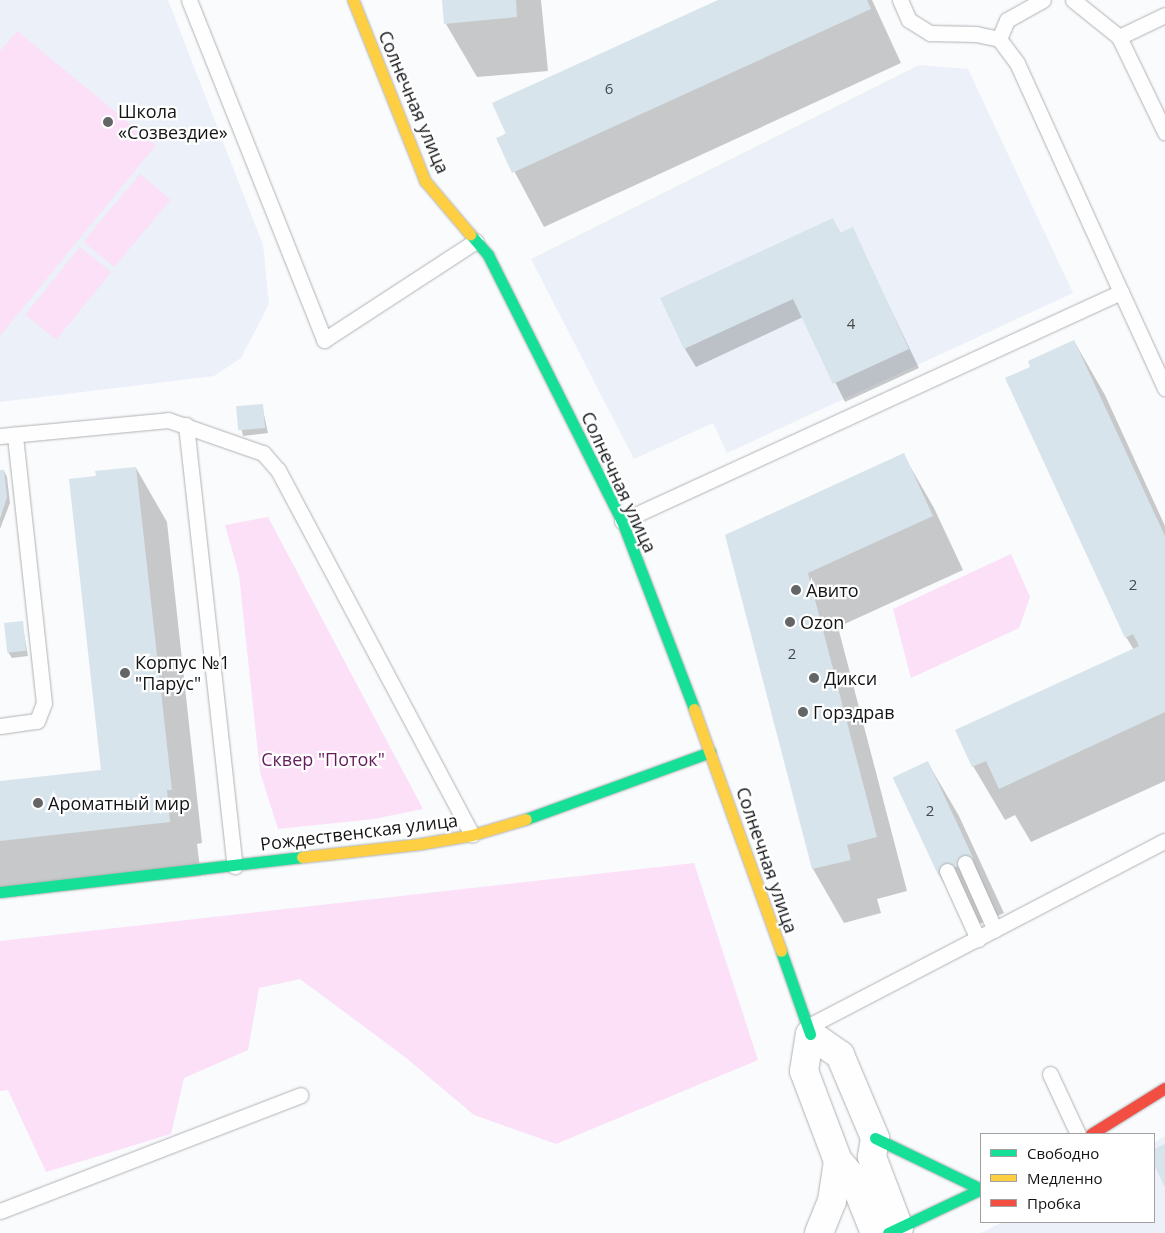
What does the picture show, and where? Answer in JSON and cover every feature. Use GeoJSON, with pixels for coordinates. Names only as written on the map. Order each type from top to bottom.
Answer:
{"type":"FeatureCollection","features":[{"type":"Feature","properties":{"kind":"street","name":"Солнечная улица"},"geometry":{"type":"LineString","coordinates":[[353,0],[425,181],[488,256],[622,521],[710,752],[809,1031]]}},
{"type":"Feature","properties":{"kind":"street","name":"Рождественская улица"},"geometry":{"type":"LineString","coordinates":[[0,892],[235,866],[472,835],[508,826],[710,752]]}},
{"type":"Feature","properties":{"kind":"street"},"geometry":{"type":"LineString","coordinates":[[809,1031],[840,1055],[875,1138],[872,1158],[887,1231]]}},
{"type":"Feature","properties":{"kind":"street"},"geometry":{"type":"LineString","coordinates":[[809,1031],[804,1071],[838,1161],[853,1178],[887,1231]]}},
{"type":"Feature","properties":{"kind":"street"},"geometry":{"type":"LineString","coordinates":[[1093,1133],[1165,1088]]}},
{"type":"Feature","properties":{"kind":"street"},"geometry":{"type":"LineString","coordinates":[[875,1138],[980,1189]]}},
{"type":"Feature","properties":{"kind":"street"},"geometry":{"type":"LineString","coordinates":[[819,1233],[832,1201],[838,1161]]}},
{"type":"Feature","properties":{"kind":"street"},"geometry":{"type":"LineString","coordinates":[[887,1231],[980,1189]]}},
{"type":"Feature","properties":{"kind":"lane"},"geometry":{"type":"LineString","coordinates":[[189,0],[324,340],[476,241]]}},
{"type":"Feature","properties":{"kind":"lane"},"geometry":{"type":"LineString","coordinates":[[900,0],[909,20],[930,33],[976,34],[999,39],[1017,63],[1165,388]]}},
{"type":"Feature","properties":{"kind":"lane"},"geometry":{"type":"LineString","coordinates":[[999,39],[1008,20],[1043,0]]}},
{"type":"Feature","properties":{"kind":"lane"},"geometry":{"type":"LineString","coordinates":[[1073,0],[1119,37],[1165,132]]}},
{"type":"Feature","properties":{"kind":"lane"},"geometry":{"type":"LineString","coordinates":[[1119,37],[1165,15]]}},
{"type":"Feature","properties":{"kind":"lane"},"geometry":{"type":"LineString","coordinates":[[622,521],[1121,292]]}},
{"type":"Feature","properties":{"kind":"lane"},"geometry":{"type":"LineString","coordinates":[[0,726],[37,721],[44,703],[7,435],[147,420],[186,425],[250,447],[272,461],[472,835]]}},
{"type":"Feature","properties":{"kind":"lane"},"geometry":{"type":"LineString","coordinates":[[186,425],[235,866]]}},
{"type":"Feature","properties":{"kind":"lane"},"geometry":{"type":"LineString","coordinates":[[809,1031],[978,939],[1165,841]]}},
{"type":"Feature","properties":{"kind":"lane"},"geometry":{"type":"LineString","coordinates":[[964,863],[995,930]]}},
{"type":"Feature","properties":{"kind":"lane"},"geometry":{"type":"LineString","coordinates":[[947,871],[978,939]]}},
{"type":"Feature","properties":{"kind":"lane"},"geometry":{"type":"LineString","coordinates":[[1050,1074],[1078,1133]]}},
{"type":"Feature","properties":{"kind":"lane"},"geometry":{"type":"LineString","coordinates":[[0,1211],[300,1096]]}},
{"type":"Feature","properties":{"kind":"shaded area","name":"Школа «Созвездие»"},"geometry":{"type":"Polygon","coordinates":[[[0,0],[168,0],[263,245],[269,304],[241,358],[214,376],[0,402],[0,0]]]}},
{"type":"Feature","properties":{"kind":"shaded area"},"geometry":{"type":"Polygon","coordinates":[[[919,65],[968,69],[1073,293],[727,453],[713,423],[634,459],[531,259],[919,65]]]}},
{"type":"Feature","properties":{"kind":"shaded area"},"geometry":{"type":"Polygon","coordinates":[[[1165,1136],[1165,1233],[981,1233],[1001,1223],[1155,1223],[1155,1142],[1165,1136]]]}},
{"type":"Feature","properties":{"kind":"green space"},"geometry":{"type":"Polygon","coordinates":[[[17,31],[156,145],[0,336],[0,51],[17,31]]]}},
{"type":"Feature","properties":{"kind":"green space"},"geometry":{"type":"Polygon","coordinates":[[[140,174],[171,200],[114,267],[83,241],[140,174]]]}},
{"type":"Feature","properties":{"kind":"green space"},"geometry":{"type":"Polygon","coordinates":[[[80,247],[111,272],[56,340],[25,315],[80,247]]]}},
{"type":"Feature","properties":{"kind":"green space","name":"Сквер \"Поток\""},"geometry":{"type":"Polygon","coordinates":[[[268,517],[423,809],[374,819],[278,829],[260,772],[239,575],[225,525],[268,517]]]}},
{"type":"Feature","properties":{"kind":"green space"},"geometry":{"type":"Polygon","coordinates":[[[1011,554],[1030,597],[1019,628],[911,678],[893,609],[1011,554]]]}},
{"type":"Feature","properties":{"kind":"green space"},"geometry":{"type":"Polygon","coordinates":[[[694,863],[758,1060],[556,1144],[474,1115],[405,1057],[300,979],[259,988],[248,1050],[184,1078],[171,1134],[46,1172],[8,1090],[0,1091],[0,941],[694,863]]]}},
{"type":"Feature","properties":{"kind":"building"},"geometry":{"type":"Polygon","coordinates":[[[442,0],[516,0],[517,17],[444,24],[442,0]]]}},
{"type":"Feature","properties":{"kind":"building"},"geometry":{"type":"Polygon","coordinates":[[[718,0],[867,0],[871,9],[512,173],[496,138],[506,134],[492,103],[718,0]]]}},
{"type":"Feature","properties":{"kind":"building"},"geometry":{"type":"Polygon","coordinates":[[[833,218],[840,233],[853,227],[909,349],[833,384],[793,299],[684,349],[660,298],[833,218]]]}},
{"type":"Feature","properties":{"kind":"building"},"geometry":{"type":"Polygon","coordinates":[[[1074,340],[1165,536],[1165,712],[999,789],[986,761],[972,767],[955,730],[1139,646],[1133,634],[1125,638],[1005,378],[1030,367],[1028,361],[1074,340]]]}},
{"type":"Feature","properties":{"kind":"building"},"geometry":{"type":"Polygon","coordinates":[[[263,404],[265,428],[238,430],[236,406],[263,404]]]}},
{"type":"Feature","properties":{"kind":"building"},"geometry":{"type":"Polygon","coordinates":[[[904,453],[933,516],[808,573],[877,837],[847,845],[851,860],[812,869],[725,535],[904,453]]]}},
{"type":"Feature","properties":{"kind":"building","name":"Корпус №1 \"Парус\""},"geometry":{"type":"Polygon","coordinates":[[[136,467],[172,790],[167,790],[170,822],[0,841],[0,781],[101,770],[69,479],[96,476],[95,471],[136,467]]]}},
{"type":"Feature","properties":{"kind":"building"},"geometry":{"type":"Polygon","coordinates":[[[0,470],[4,470],[7,497],[0,519],[0,470]]]}},
{"type":"Feature","properties":{"kind":"building"},"geometry":{"type":"Polygon","coordinates":[[[23,621],[26,651],[7,653],[4,623],[23,621]]]}},
{"type":"Feature","properties":{"kind":"building"},"geometry":{"type":"Polygon","coordinates":[[[928,761],[974,859],[938,875],[893,777],[928,761]]]}},
{"type":"Feature","properties":{"kind":"building"},"geometry":{"type":"Polygon","coordinates":[[[1165,1144],[1165,1188],[1155,1166],[1155,1149],[1165,1144]]]}},
{"type":"Feature","properties":{"kind":"traffic: fast"},"geometry":{"type":"LineString","coordinates":[[470,234],[488,255],[622,521],[694,709]]}},
{"type":"Feature","properties":{"kind":"traffic: fast"},"geometry":{"type":"LineString","coordinates":[[526,819],[710,752]]}},
{"type":"Feature","properties":{"kind":"traffic: fast"},"geometry":{"type":"LineString","coordinates":[[0,892],[302,857]]}},
{"type":"Feature","properties":{"kind":"traffic: fast"},"geometry":{"type":"LineString","coordinates":[[781,951],[810,1034]]}},
{"type":"Feature","properties":{"kind":"traffic: fast"},"geometry":{"type":"LineString","coordinates":[[875,1138],[980,1189]]}},
{"type":"Feature","properties":{"kind":"traffic: fast"},"geometry":{"type":"LineString","coordinates":[[888,1233],[980,1189]]}},
{"type":"Feature","properties":{"kind":"traffic: slow"},"geometry":{"type":"LineString","coordinates":[[353,0],[425,181],[470,234]]}},
{"type":"Feature","properties":{"kind":"traffic: slow"},"geometry":{"type":"LineString","coordinates":[[694,709],[781,951]]}},
{"type":"Feature","properties":{"kind":"traffic: slow"},"geometry":{"type":"LineString","coordinates":[[302,857],[419,844],[472,835],[526,819]]}},
{"type":"Feature","properties":{"kind":"traffic: jam"},"geometry":{"type":"LineString","coordinates":[[1093,1133],[1165,1088]]}},
{"type":"Feature","properties":{"kind":"place","name":"Школа «Созвездие»"},"geometry":{"type":"Point","coordinates":[108,122]}},
{"type":"Feature","properties":{"kind":"place","name":"Авито"},"geometry":{"type":"Point","coordinates":[796,590]}},
{"type":"Feature","properties":{"kind":"place","name":"Ozon"},"geometry":{"type":"Point","coordinates":[790,622]}},
{"type":"Feature","properties":{"kind":"place","name":"Корпус №1 \"Парус\""},"geometry":{"type":"Point","coordinates":[125,673]}},
{"type":"Feature","properties":{"kind":"place","name":"Дикси"},"geometry":{"type":"Point","coordinates":[814,678]}},
{"type":"Feature","properties":{"kind":"place","name":"Горздрав"},"geometry":{"type":"Point","coordinates":[803,712]}},
{"type":"Feature","properties":{"kind":"place","name":"Ароматный мир"},"geometry":{"type":"Point","coordinates":[38,803]}}]}
